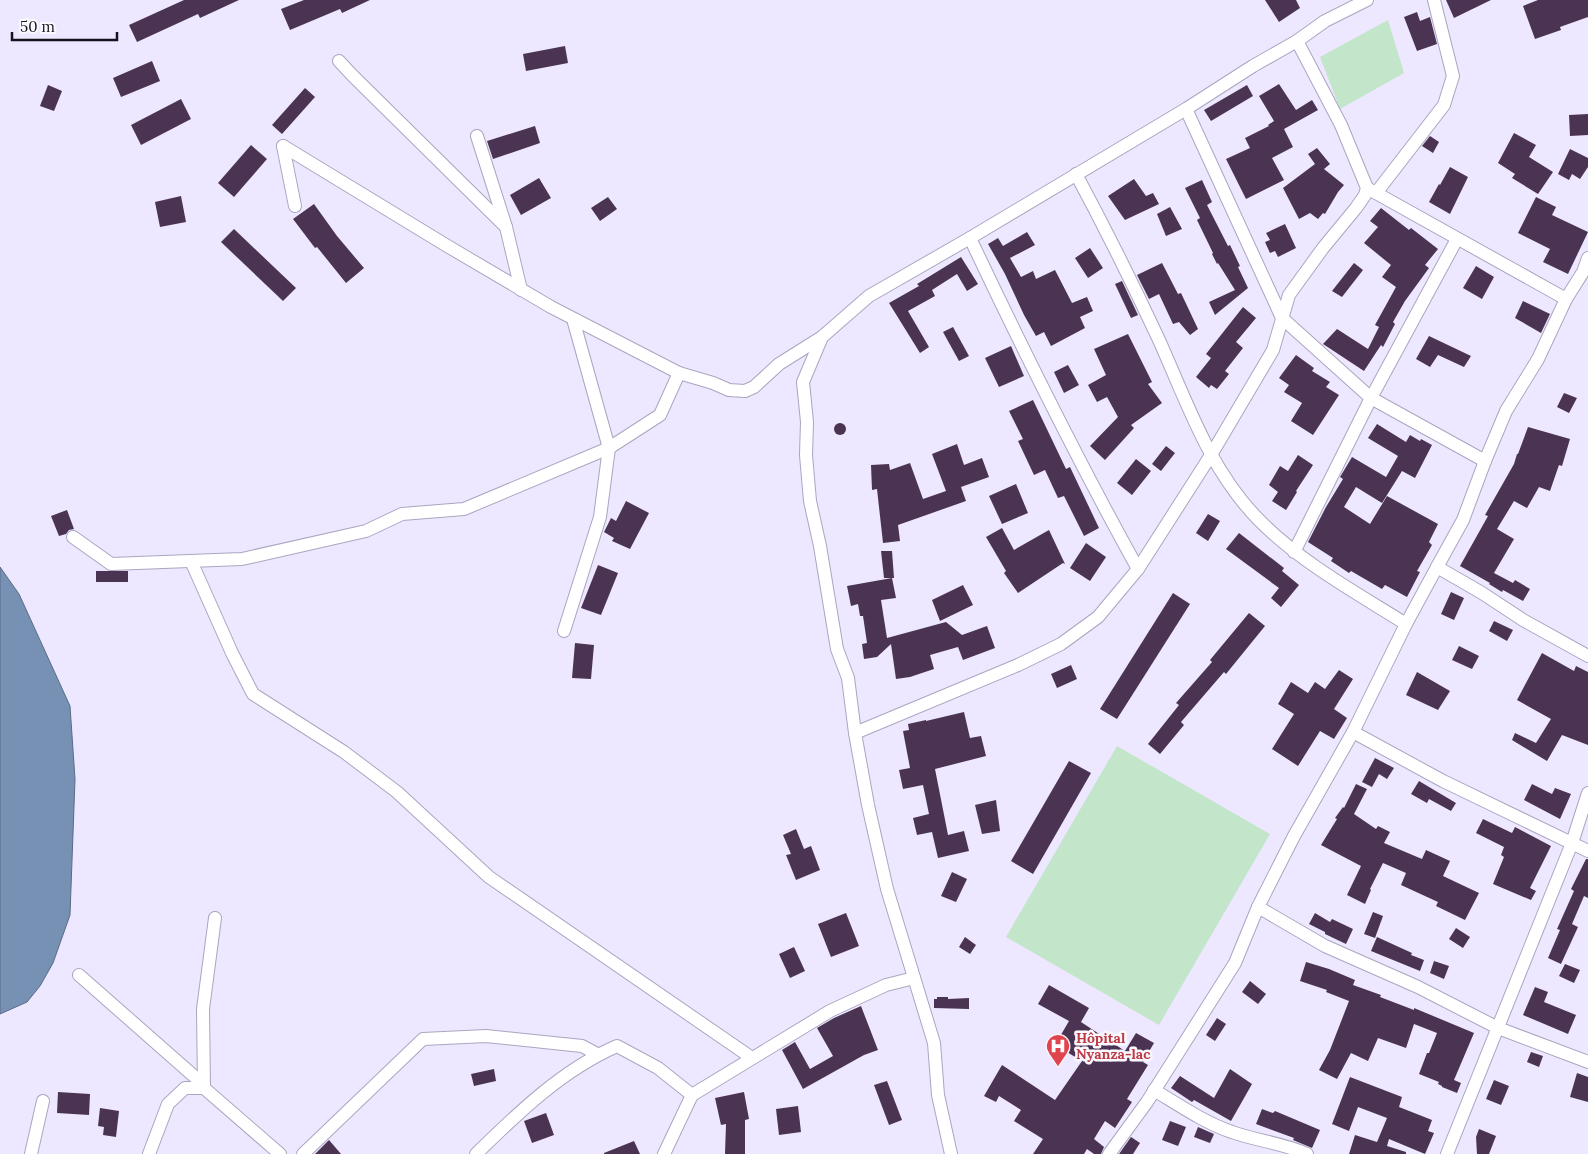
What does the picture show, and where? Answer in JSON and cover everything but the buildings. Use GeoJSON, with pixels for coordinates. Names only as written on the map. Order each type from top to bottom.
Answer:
{"type":"FeatureCollection","features":[{"type":"Feature","properties":{"kind":"street"},"geometry":{"type":"LineString","coordinates":[[295,206],[283,146],[573,319],[679,373],[729,390],[746,391],[754,388],[779,364],[822,337],[869,296],[1186,109],[1326,21],[1367,0]]}},
{"type":"Feature","properties":{"kind":"street"},"geometry":{"type":"LineString","coordinates":[[855,733],[955,693],[1061,644],[1098,617],[1138,569],[1211,455],[1273,350],[1289,295],[1365,195],[1372,190],[1444,105],[1453,76],[1434,0]]}},
{"type":"Feature","properties":{"kind":"street"},"geometry":{"type":"LineString","coordinates":[[1297,41],[1341,125],[1372,190],[1566,299]]}},
{"type":"Feature","properties":{"kind":"street"},"geometry":{"type":"LineString","coordinates":[[339,60],[506,228]]}},
{"type":"Feature","properties":{"kind":"street"},"geometry":{"type":"LineString","coordinates":[[1186,109],[1282,318],[1370,398],[1485,461]]}},
{"type":"Feature","properties":{"kind":"street"},"geometry":{"type":"LineString","coordinates":[[477,136],[506,228],[522,290]]}},
{"type":"Feature","properties":{"kind":"street"},"geometry":{"type":"LineString","coordinates":[[1076,174],[1159,341],[1211,455],[1243,502],[1258,519],[1294,552],[1406,624]]}},
{"type":"Feature","properties":{"kind":"street"},"geometry":{"type":"LineString","coordinates":[[970,238],[1018,340],[1084,471],[1138,569]]}},
{"type":"Feature","properties":{"kind":"street"},"geometry":{"type":"LineString","coordinates":[[1294,552],[1370,398],[1457,238]]}},
{"type":"Feature","properties":{"kind":"street"},"geometry":{"type":"LineString","coordinates":[[1109,1154],[1154,1090],[1234,963],[1258,907],[1294,836],[1353,732],[1406,624],[1463,520],[1506,411],[1538,359],[1566,299],[1583,272],[1588,258]]}},
{"type":"Feature","properties":{"kind":"street"},"geometry":{"type":"LineString","coordinates":[[564,631],[600,517],[609,448],[573,319]]}},
{"type":"Feature","properties":{"kind":"street"},"geometry":{"type":"LineString","coordinates":[[822,337],[803,382],[807,422],[806,455],[810,501],[820,546],[837,649],[848,678],[855,733],[868,806],[887,889],[934,1043],[938,1095],[950,1154]]}},
{"type":"Feature","properties":{"kind":"street"},"geometry":{"type":"LineString","coordinates":[[73,537],[111,564],[242,560],[366,531],[402,514],[464,509],[609,448],[660,415],[679,373]]}},
{"type":"Feature","properties":{"kind":"street"},"geometry":{"type":"LineString","coordinates":[[191,561],[252,694],[344,752],[397,792],[489,877],[752,1058]]}},
{"type":"Feature","properties":{"kind":"street"},"geometry":{"type":"LineString","coordinates":[[1437,567],[1523,620],[1588,656]]}},
{"type":"Feature","properties":{"kind":"street"},"geometry":{"type":"LineString","coordinates":[[1353,732],[1444,781],[1588,851]]}},
{"type":"Feature","properties":{"kind":"street"},"geometry":{"type":"LineString","coordinates":[[1447,1154],[1572,843],[1588,793]]}},
{"type":"Feature","properties":{"kind":"street"},"geometry":{"type":"LineString","coordinates":[[1258,907],[1325,946],[1418,987],[1498,1028],[1588,1062]]}},
{"type":"Feature","properties":{"kind":"street"},"geometry":{"type":"LineString","coordinates":[[204,1087],[203,1009],[215,918]]}},
{"type":"Feature","properties":{"kind":"street"},"geometry":{"type":"LineString","coordinates":[[79,975],[280,1154]]}},
{"type":"Feature","properties":{"kind":"street"},"geometry":{"type":"LineString","coordinates":[[664,1154],[692,1095],[830,1011],[886,985],[914,978]]}},
{"type":"Feature","properties":{"kind":"street"},"geometry":{"type":"LineString","coordinates":[[303,1154],[423,1038],[486,1036],[582,1046],[597,1054]]}},
{"type":"Feature","properties":{"kind":"street"},"geometry":{"type":"LineString","coordinates":[[476,1154],[556,1082],[597,1054],[616,1046],[658,1068],[692,1095]]}},
{"type":"Feature","properties":{"kind":"street"},"geometry":{"type":"LineString","coordinates":[[149,1154],[168,1104],[185,1088],[204,1087]]}},
{"type":"Feature","properties":{"kind":"street"},"geometry":{"type":"LineString","coordinates":[[1154,1090],[1216,1126],[1233,1133],[1286,1146],[1307,1154]]}},
{"type":"Feature","properties":{"kind":"street"},"geometry":{"type":"LineString","coordinates":[[31,1154],[43,1101]]}},
{"type":"Feature","properties":{"kind":"green space"},"geometry":{"type":"Polygon","coordinates":[[[1388,20],[1404,73],[1340,109],[1320,57],[1388,20]]]}},
{"type":"Feature","properties":{"kind":"green space"},"geometry":{"type":"Polygon","coordinates":[[[1117,746],[1270,834],[1159,1025],[1006,937],[1117,746]]]}},
{"type":"Feature","properties":{"kind":"water"},"geometry":{"type":"Polygon","coordinates":[[[0,567],[19,594],[70,706],[75,779],[70,915],[53,963],[40,986],[27,1002],[0,1014],[0,567]]]}},
{"type":"Feature","properties":{"kind":"place","name":"Hôpital Nyanza-lac"},"geometry":{"type":"Point","coordinates":[1058,1067]}}]}
